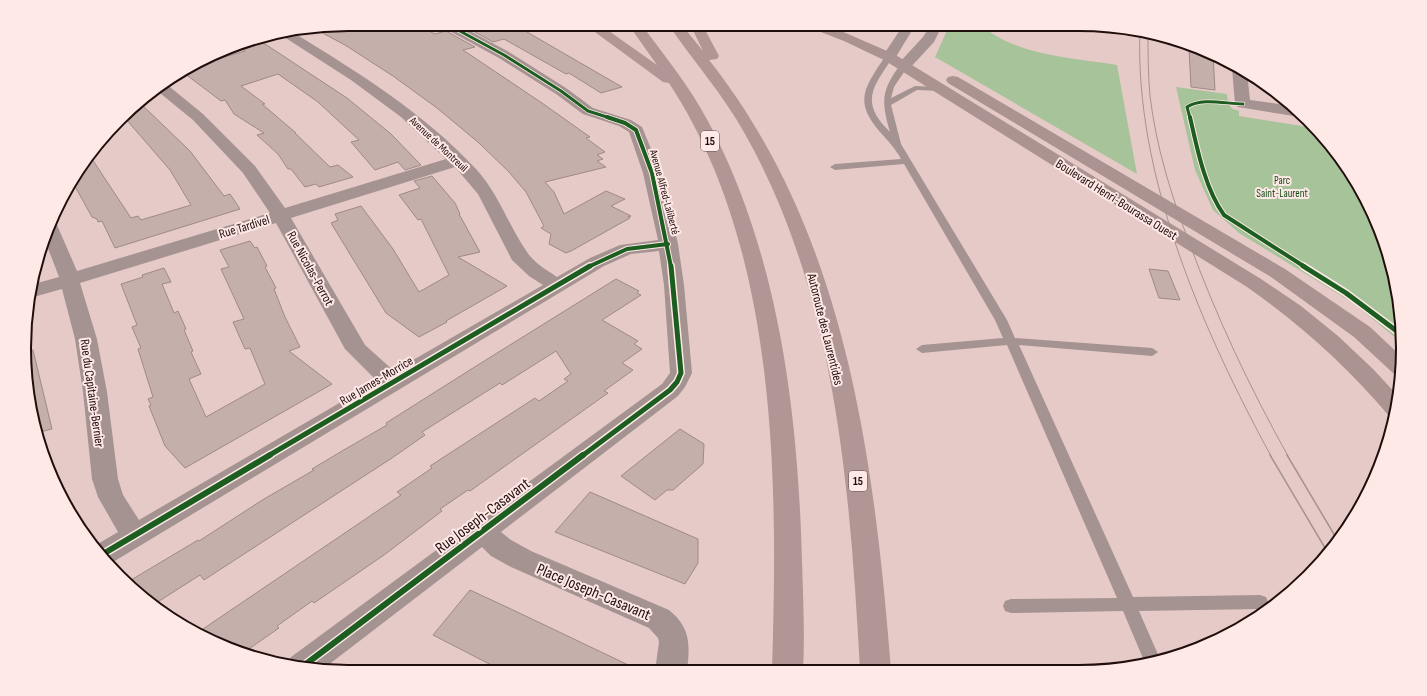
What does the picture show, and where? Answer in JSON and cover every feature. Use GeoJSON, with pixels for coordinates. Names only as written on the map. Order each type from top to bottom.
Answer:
{"type":"FeatureCollection","features":[{"type":"Feature","properties":{"kind":"highway"},"geometry":{"type":"LineString","coordinates":[[600,31],[679,87]]}},
{"type":"Feature","properties":{"kind":"highway","name":"15"},"geometry":{"type":"LineString","coordinates":[[639,31],[679,87],[710,142],[734,200],[750,251],[774,365],[784,464],[788,546],[788,665]]}},
{"type":"Feature","properties":{"kind":"highway","name":"Autoroute des Laurentides"},"geometry":{"type":"LineString","coordinates":[[680,31],[743,116],[771,166],[810,265],[829,334],[845,403],[857,478],[868,566],[876,665]]}},
{"type":"Feature","properties":{"kind":"highway"},"geometry":{"type":"LineString","coordinates":[[700,31],[743,116]]}},
{"type":"Feature","properties":{"kind":"main road","name":"Boulevard Henri-Bourassa Ouest"},"geometry":{"type":"LineString","coordinates":[[831,31],[849,38],[887,46]]}},
{"type":"Feature","properties":{"kind":"main road","name":"Boulevard Henri-Bourassa Ouest"},"geometry":{"type":"LineString","coordinates":[[856,31],[887,46],[909,61],[941,89],[1274,297],[1330,340],[1364,373],[1391,403]]}},
{"type":"Feature","properties":{"kind":"main road","name":"Boulevard Henri-Bourassa Ouest"},"geometry":{"type":"LineString","coordinates":[[909,61],[933,67],[1278,273],[1362,332],[1395,363]]}},
{"type":"Feature","properties":{"kind":"street","name":"Avenue Alfred-Laliberté"},"geometry":{"type":"LineString","coordinates":[[459,31],[504,55],[561,91],[588,111],[625,123],[634,128],[639,137],[652,173],[668,244],[674,285],[681,372],[677,382]]}},
{"type":"Feature","properties":{"kind":"street"},"geometry":{"type":"LineString","coordinates":[[887,46],[903,31]]}},
{"type":"Feature","properties":{"kind":"street"},"geometry":{"type":"LineString","coordinates":[[909,61],[929,39],[933,31]]}},
{"type":"Feature","properties":{"kind":"street","name":"Avenue de Montreuil"},"geometry":{"type":"LineString","coordinates":[[291,36],[344,68],[395,106],[458,161],[486,193],[519,256],[536,272],[557,286]]}},
{"type":"Feature","properties":{"kind":"street"},"geometry":{"type":"LineString","coordinates":[[1240,74],[1243,104],[1288,110]]}},
{"type":"Feature","properties":{"kind":"street","name":"Rue Nicolas-Perrot"},"geometry":{"type":"LineString","coordinates":[[165,90],[198,117],[249,170],[281,215],[350,341],[367,361],[393,383]]}},
{"type":"Feature","properties":{"kind":"street","name":"Rue Tardivel"},"geometry":{"type":"LineString","coordinates":[[36,290],[458,161]]}},
{"type":"Feature","properties":{"kind":"street","name":"Rue du Capitaine-Bernier"},"geometry":{"type":"LineString","coordinates":[[52,235],[70,280],[91,365],[103,470],[112,497],[134,535]]}},
{"type":"Feature","properties":{"kind":"street","name":"Rue James-Morrice"},"geometry":{"type":"LineString","coordinates":[[106,552],[597,262],[617,252],[638,247],[668,244]]}},
{"type":"Feature","properties":{"kind":"street","name":"Rue Joseph-Casavant"},"geometry":{"type":"LineString","coordinates":[[310,662],[663,396],[677,382]]}},
{"type":"Feature","properties":{"kind":"street","name":"Place Joseph-Casavant"},"geometry":{"type":"LineString","coordinates":[[482,531],[502,548],[521,559],[660,619],[670,629],[674,639],[672,665]]}},
{"type":"Feature","properties":{"kind":"lane"},"geometry":{"type":"LineString","coordinates":[[887,46],[869,91],[866,100],[867,106],[875,123],[897,144],[1002,320],[1151,656]]}},
{"type":"Feature","properties":{"kind":"lane"},"geometry":{"type":"LineString","coordinates":[[897,144],[892,121],[888,113],[888,87],[909,61]]}},
{"type":"Feature","properties":{"kind":"lane"},"geometry":{"type":"LineString","coordinates":[[887,104],[915,88],[941,89]]}},
{"type":"Feature","properties":{"kind":"lane"},"geometry":{"type":"LineString","coordinates":[[835,167],[907,161]]}},
{"type":"Feature","properties":{"kind":"lane"},"geometry":{"type":"LineString","coordinates":[[922,349],[1011,340],[1152,352]]}},
{"type":"Feature","properties":{"kind":"lane"},"geometry":{"type":"LineString","coordinates":[[1011,606],[1260,602]]}},
{"type":"Feature","properties":{"kind":"green space"},"geometry":{"type":"Polygon","coordinates":[[[947,31],[989,31],[1010,43],[1045,54],[1117,65],[1137,174],[935,57],[947,31]]]}},
{"type":"Feature","properties":{"kind":"green space","name":"Parc Saint-Laurent"},"geometry":{"type":"Polygon","coordinates":[[[1176,87],[1227,94],[1230,106],[1239,111],[1239,116],[1305,126],[1343,172],[1354,190],[1372,227],[1390,286],[1396,338],[1353,303],[1239,233],[1213,210],[1195,170],[1176,87]]]}},
{"type":"Feature","properties":{"kind":"building"},"geometry":{"type":"Polygon","coordinates":[[[429,31],[435,34],[446,31],[475,47],[463,50],[590,137],[586,138],[605,152],[597,155],[603,159],[597,161],[606,167],[545,182],[554,192],[564,214],[606,191],[625,199],[611,206],[631,216],[628,217],[630,218],[566,253],[549,244],[551,234],[541,228],[544,226],[526,192],[509,172],[479,143],[437,108],[393,76],[345,45],[322,33],[429,31]]]}},
{"type":"Feature","properties":{"kind":"building"},"geometry":{"type":"Polygon","coordinates":[[[473,31],[531,31],[527,32],[622,87],[601,93],[569,73],[566,74],[504,39],[493,42],[473,31]]]}},
{"type":"Feature","properties":{"kind":"building"},"geometry":{"type":"Polygon","coordinates":[[[263,43],[347,98],[391,134],[421,165],[405,170],[398,162],[375,170],[351,142],[359,140],[318,102],[278,74],[241,86],[265,104],[262,104],[296,133],[330,167],[338,165],[353,177],[319,187],[316,184],[305,187],[291,169],[288,169],[278,154],[257,135],[264,133],[234,114],[225,100],[221,101],[186,75],[221,58],[245,51],[242,49],[263,43]]]}},
{"type":"Feature","properties":{"kind":"building"},"geometry":{"type":"Polygon","coordinates":[[[1189,51],[1213,61],[1215,90],[1191,87],[1189,51]]]}},
{"type":"Feature","properties":{"kind":"building"},"geometry":{"type":"Polygon","coordinates":[[[143,106],[190,151],[224,196],[230,194],[240,209],[115,248],[102,221],[98,222],[97,219],[92,217],[75,186],[93,160],[131,218],[138,216],[141,220],[191,205],[170,170],[127,121],[143,106]]]}},
{"type":"Feature","properties":{"kind":"building"},"geometry":{"type":"Polygon","coordinates":[[[432,176],[455,203],[459,214],[480,252],[458,257],[507,286],[419,337],[386,313],[331,223],[338,220],[335,214],[361,206],[393,249],[419,292],[449,275],[421,219],[418,220],[399,195],[420,188],[414,181],[432,176]]]}},
{"type":"Feature","properties":{"kind":"building"},"geometry":{"type":"Polygon","coordinates":[[[250,241],[255,248],[257,247],[267,266],[265,267],[276,288],[274,289],[285,317],[300,347],[289,351],[332,384],[185,468],[165,446],[149,406],[151,405],[148,399],[153,397],[138,349],[141,348],[132,327],[137,325],[121,284],[164,268],[171,282],[162,284],[174,313],[178,311],[186,329],[184,330],[193,351],[191,352],[201,374],[189,379],[206,417],[265,384],[250,348],[245,349],[233,322],[244,319],[221,269],[229,267],[220,250],[250,241]]]}},
{"type":"Feature","properties":{"kind":"building"},"geometry":{"type":"Polygon","coordinates":[[[1149,269],[1168,271],[1180,300],[1159,298],[1149,269]]]}},
{"type":"Feature","properties":{"kind":"building"},"geometry":{"type":"Polygon","coordinates":[[[616,279],[639,291],[637,293],[641,295],[602,320],[638,341],[634,344],[642,349],[622,363],[633,370],[604,391],[608,393],[470,491],[468,490],[440,509],[442,511],[384,555],[314,603],[312,601],[277,626],[279,628],[249,649],[227,641],[202,629],[401,495],[397,492],[432,468],[430,466],[535,398],[539,401],[568,381],[564,379],[571,374],[556,351],[502,385],[500,383],[422,432],[425,435],[392,458],[204,580],[200,575],[158,602],[132,579],[198,540],[199,541],[264,499],[314,470],[312,469],[387,425],[386,423],[616,279]]]}},
{"type":"Feature","properties":{"kind":"building"},"geometry":{"type":"Polygon","coordinates":[[[31,350],[33,350],[52,429],[42,431],[42,430],[34,389],[31,350]]]}},
{"type":"Feature","properties":{"kind":"building"},"geometry":{"type":"Polygon","coordinates":[[[680,429],[704,444],[703,464],[673,490],[667,490],[655,500],[621,476],[680,429]]]}},
{"type":"Feature","properties":{"kind":"building"},"geometry":{"type":"Polygon","coordinates":[[[590,492],[698,539],[698,563],[685,584],[555,532],[590,492]]]}},
{"type":"Feature","properties":{"kind":"building"},"geometry":{"type":"Polygon","coordinates":[[[470,590],[628,665],[491,665],[433,635],[470,590]]]}},
{"type":"Feature","properties":{"kind":"tram line"},"geometry":{"type":"LineString","coordinates":[[1140,37],[1141,85],[1148,140],[1161,196],[1178,250],[1198,305],[1221,357],[1271,456]]}},
{"type":"Feature","properties":{"kind":"tram line"},"geometry":{"type":"LineString","coordinates":[[1148,39],[1150,96],[1156,133],[1165,170],[1182,224],[1199,270],[1222,324],[1247,378],[1288,456]]}},
{"type":"Feature","properties":{"kind":"tram line"},"geometry":{"type":"LineString","coordinates":[[1270,455],[1325,547]]}},
{"type":"Feature","properties":{"kind":"tram line"},"geometry":{"type":"LineString","coordinates":[[1287,455],[1335,535]]}},
{"type":"Feature","properties":{"kind":"cycle path"},"geometry":{"type":"LineString","coordinates":[[308,662],[670,390],[677,382],[681,373],[674,285],[668,244],[652,173],[636,130],[625,123],[588,111],[561,91],[504,55],[460,31]]}},
{"type":"Feature","properties":{"kind":"cycle path"},"geometry":{"type":"LineString","coordinates":[[1243,104],[1197,103],[1187,107],[1201,163],[1218,207],[1224,215],[1248,232],[1346,293],[1395,330]]}},
{"type":"Feature","properties":{"kind":"cycle path"},"geometry":{"type":"LineString","coordinates":[[106,552],[597,262],[627,249],[668,244]]}}]}
